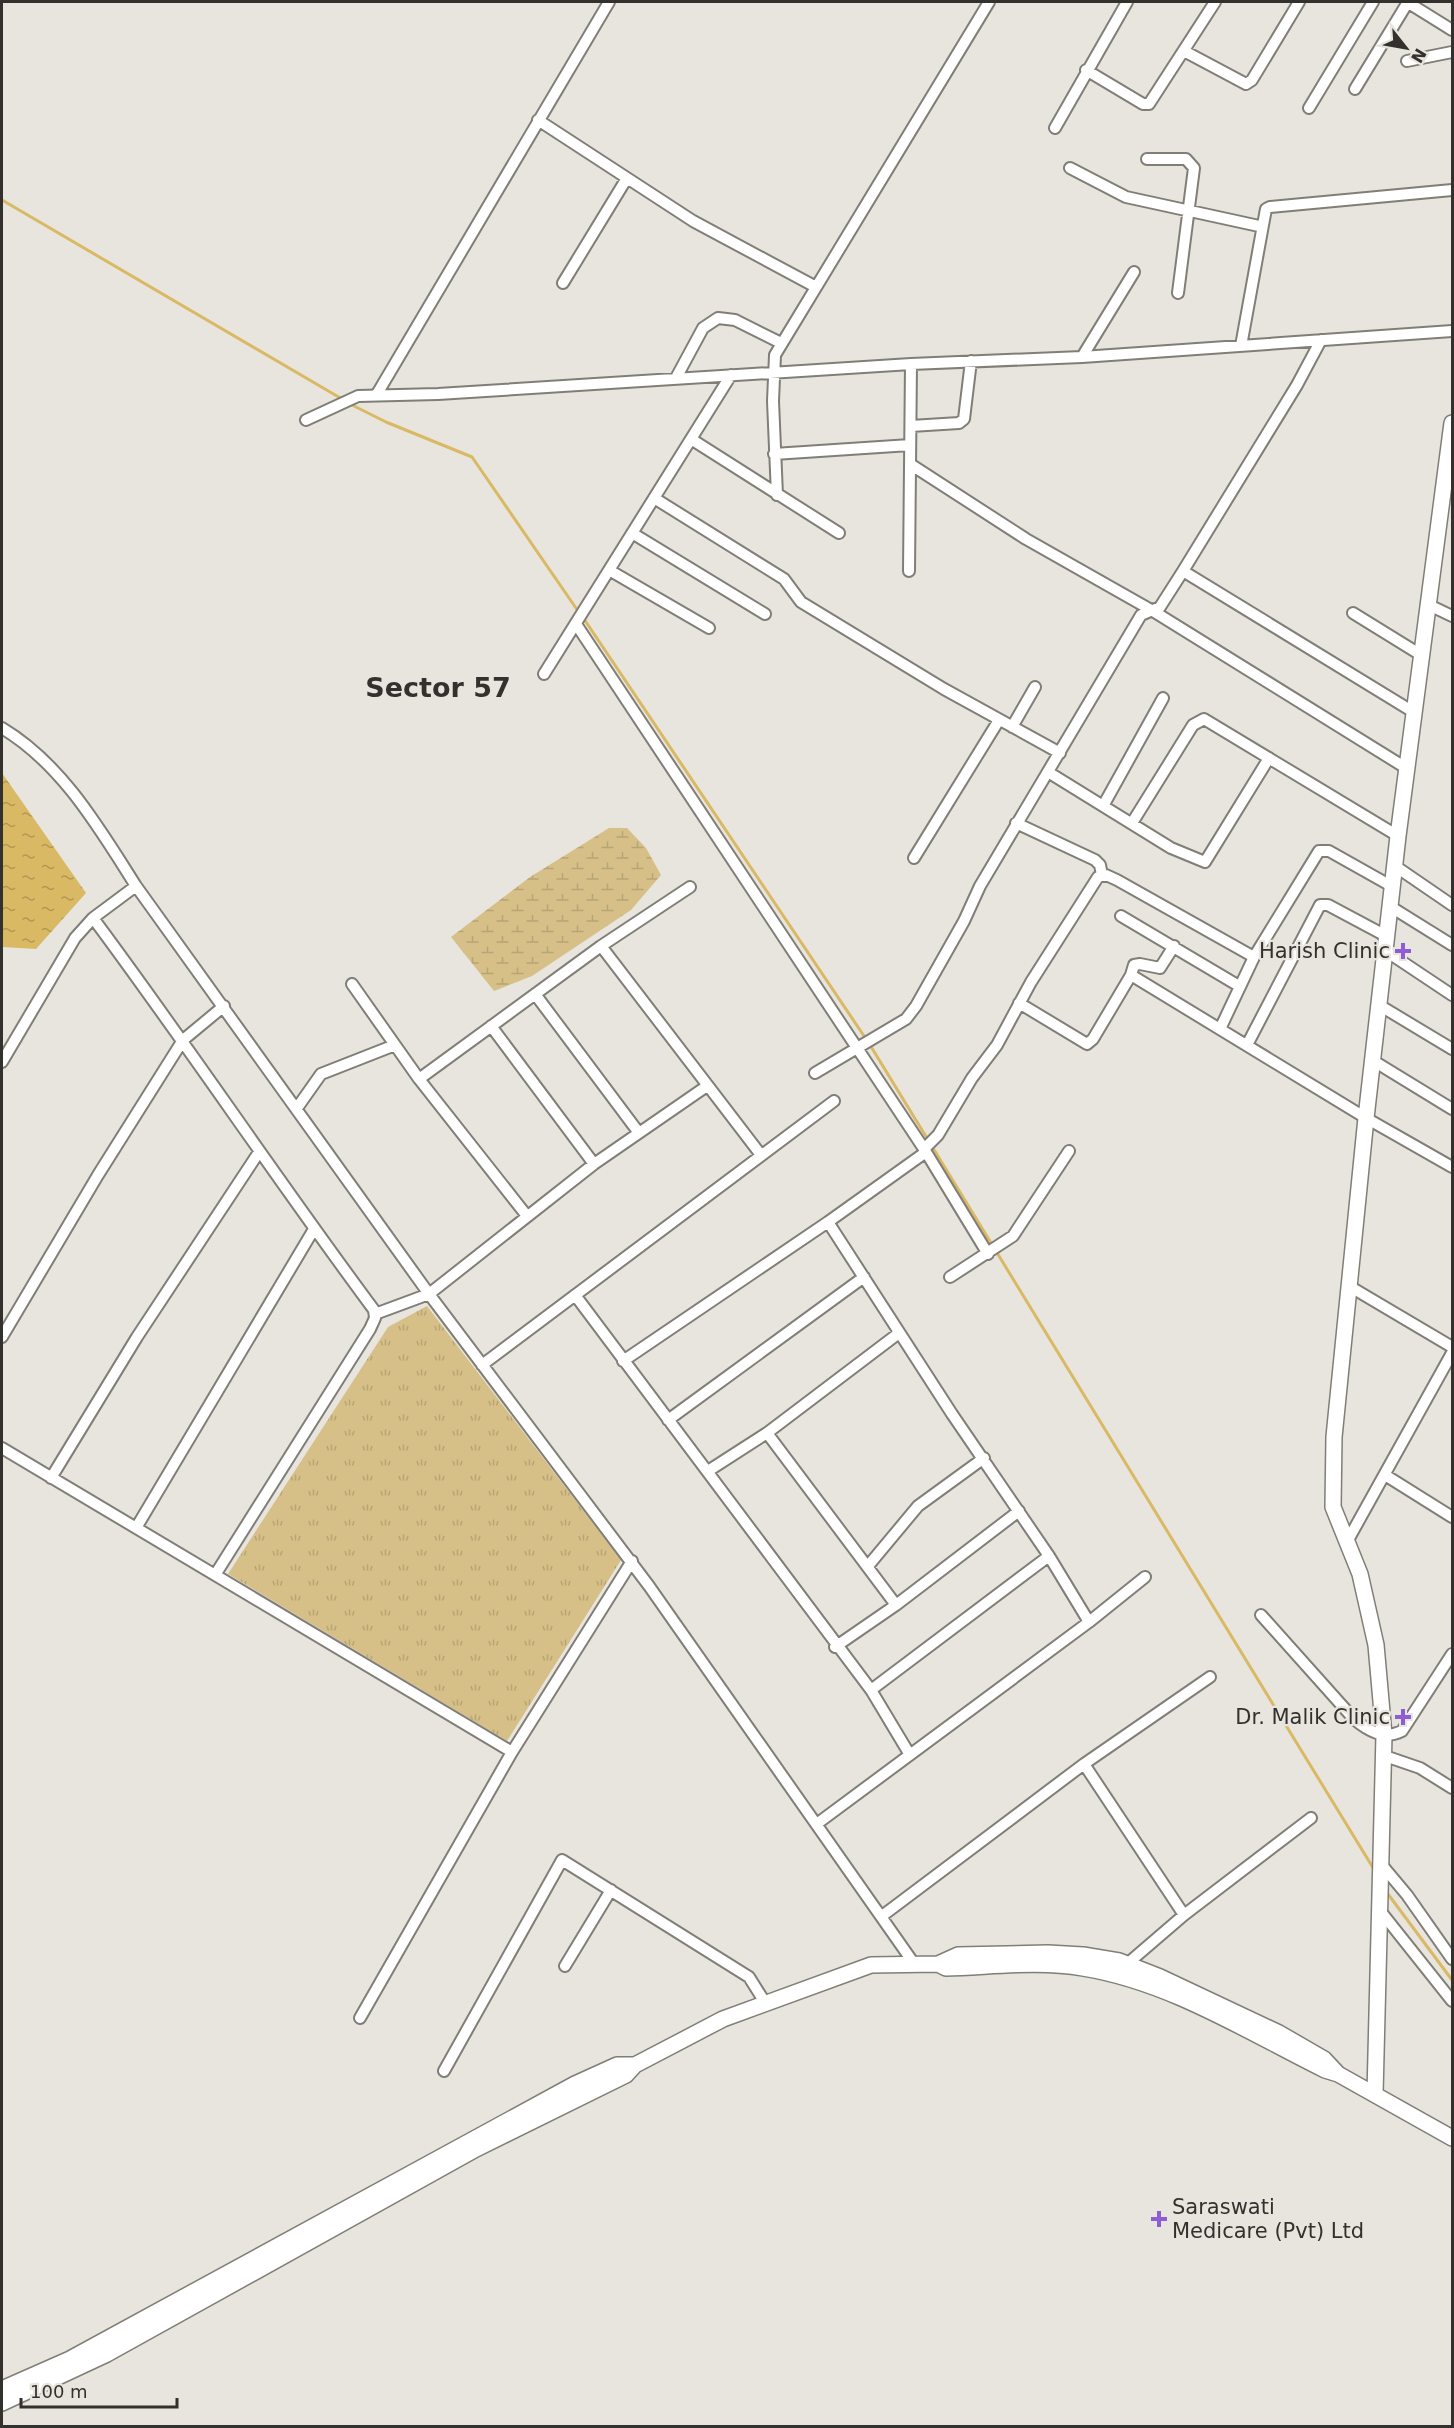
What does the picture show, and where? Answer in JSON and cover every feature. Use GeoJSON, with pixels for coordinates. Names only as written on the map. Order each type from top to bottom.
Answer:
{"type":"FeatureCollection","features":[{"type":"Feature","properties":{"kind":"street"},"geometry":{"type":"LineString","coordinates":[[376,394],[609,2]]}},
{"type":"Feature","properties":{"kind":"street"},"geometry":{"type":"LineString","coordinates":[[777,495],[774,454],[773,372],[775,355],[989,2]]}},
{"type":"Feature","properties":{"kind":"street"},"geometry":{"type":"LineString","coordinates":[[1055,128],[1082,84],[1086,70],[1127,2]]}},
{"type":"Feature","properties":{"kind":"street"},"geometry":{"type":"LineString","coordinates":[[1086,70],[1146,105],[1152,102],[1215,2]]}},
{"type":"Feature","properties":{"kind":"street"},"geometry":{"type":"LineString","coordinates":[[1184,51],[1246,84],[1252,80],[1299,2]]}},
{"type":"Feature","properties":{"kind":"street"},"geometry":{"type":"LineString","coordinates":[[1309,108],[1373,2]]}},
{"type":"Feature","properties":{"kind":"street"},"geometry":{"type":"LineString","coordinates":[[1355,89],[1407,2],[1452,30]]}},
{"type":"Feature","properties":{"kind":"street"},"geometry":{"type":"LineString","coordinates":[[1407,61],[1452,52]]}},
{"type":"Feature","properties":{"kind":"street"},"geometry":{"type":"LineString","coordinates":[[538,120],[693,220],[816,287]]}},
{"type":"Feature","properties":{"kind":"street"},"geometry":{"type":"LineString","coordinates":[[1147,159],[1186,159],[1192,164],[1195,174],[1178,293]]}},
{"type":"Feature","properties":{"kind":"street"},"geometry":{"type":"LineString","coordinates":[[1070,168],[1126,197],[1256,226],[1263,225]]}},
{"type":"Feature","properties":{"kind":"street"},"geometry":{"type":"LineString","coordinates":[[563,283],[627,178]]}},
{"type":"Feature","properties":{"kind":"street"},"geometry":{"type":"LineString","coordinates":[[1241,346],[1266,209],[1452,190]]}},
{"type":"Feature","properties":{"kind":"street"},"geometry":{"type":"LineString","coordinates":[[1082,357],[1134,273]]}},
{"type":"Feature","properties":{"kind":"street"},"geometry":{"type":"LineString","coordinates":[[676,378],[703,328],[718,318],[735,320],[781,343]]}},
{"type":"Feature","properties":{"kind":"street"},"geometry":{"type":"LineString","coordinates":[[306,420],[351,398],[376,394],[438,394],[911,364],[1082,357],[1452,330]]}},
{"type":"Feature","properties":{"kind":"street"},"geometry":{"type":"LineString","coordinates":[[815,1073],[906,1019],[916,1006],[1016,823],[1141,615],[1160,607],[1291,395],[1321,340]]}},
{"type":"Feature","properties":{"kind":"street"},"geometry":{"type":"LineString","coordinates":[[910,426],[962,422],[967,413],[971,362]]}},
{"type":"Feature","properties":{"kind":"street"},"geometry":{"type":"LineString","coordinates":[[909,571],[911,364]]}},
{"type":"Feature","properties":{"kind":"street"},"geometry":{"type":"LineString","coordinates":[[544,674],[731,375]]}},
{"type":"Feature","properties":{"kind":"street"},"geometry":{"type":"LineString","coordinates":[[1376,2094],[1378,1901],[1381,1870],[1384,1735],[1376,1646],[1360,1574],[1348,1540],[1335,1517],[1332,1486],[1334,1437],[1372,1060],[1394,887],[1398,836],[1452,423]]}},
{"type":"Feature","properties":{"kind":"street"},"geometry":{"type":"LineString","coordinates":[[691,439],[839,533]]}},
{"type":"Feature","properties":{"kind":"street"},"geometry":{"type":"LineString","coordinates":[[774,454],[910,445]]}},
{"type":"Feature","properties":{"kind":"street"},"geometry":{"type":"LineString","coordinates":[[910,464],[1071,567],[1153,611],[1406,768]]}},
{"type":"Feature","properties":{"kind":"street"},"geometry":{"type":"LineString","coordinates":[[654,498],[784,579],[801,602],[1012,728],[1060,753]]}},
{"type":"Feature","properties":{"kind":"street"},"geometry":{"type":"LineString","coordinates":[[632,533],[765,614]]}},
{"type":"Feature","properties":{"kind":"street"},"geometry":{"type":"LineString","coordinates":[[609,570],[709,628]]}},
{"type":"Feature","properties":{"kind":"street"},"geometry":{"type":"LineString","coordinates":[[1183,571],[1415,713]]}},
{"type":"Feature","properties":{"kind":"street"},"geometry":{"type":"LineString","coordinates":[[1429,605],[1452,616]]}},
{"type":"Feature","properties":{"kind":"street"},"geometry":{"type":"LineString","coordinates":[[1353,613],[1421,655]]}},
{"type":"Feature","properties":{"kind":"street"},"geometry":{"type":"LineString","coordinates":[[580,618],[859,1046],[928,1146],[990,1253]]}},
{"type":"Feature","properties":{"kind":"street"},"geometry":{"type":"LineString","coordinates":[[1012,728],[1035,687]]}},
{"type":"Feature","properties":{"kind":"street"},"geometry":{"type":"LineString","coordinates":[[1102,806],[1163,698]]}},
{"type":"Feature","properties":{"kind":"street"},"geometry":{"type":"LineString","coordinates":[[914,858],[999,720]]}},
{"type":"Feature","properties":{"kind":"street"},"geometry":{"type":"LineString","coordinates":[[1132,823],[1193,725],[1200,720],[1207,721],[1398,836]]}},
{"type":"Feature","properties":{"kind":"street"},"geometry":{"type":"LineString","coordinates":[[2,728],[34,749],[53,769],[100,830],[136,886],[429,1294],[632,1562],[818,1823],[915,1965]]}},
{"type":"Feature","properties":{"kind":"street"},"geometry":{"type":"LineString","coordinates":[[1048,772],[1171,848],[1205,862],[1269,758]]}},
{"type":"Feature","properties":{"kind":"street"},"geometry":{"type":"LineString","coordinates":[[1016,823],[1095,860],[1100,865],[1102,875]]}},
{"type":"Feature","properties":{"kind":"street"},"geometry":{"type":"LineString","coordinates":[[1220,1029],[1254,957],[1316,855],[1322,850],[1394,887]]}},
{"type":"Feature","properties":{"kind":"street"},"geometry":{"type":"LineString","coordinates":[[1395,866],[1452,905]]}},
{"type":"Feature","properties":{"kind":"street"},"geometry":{"type":"LineString","coordinates":[[1102,875],[1117,880],[1254,957]]}},
{"type":"Feature","properties":{"kind":"street"},"geometry":{"type":"LineString","coordinates":[[623,1361],[828,1222],[928,1146],[972,1078],[997,1045],[1019,1003],[1089,887],[1102,875]]}},
{"type":"Feature","properties":{"kind":"street"},"geometry":{"type":"LineString","coordinates":[[2,1062],[75,938],[93,918],[136,886]]}},
{"type":"Feature","properties":{"kind":"street"},"geometry":{"type":"LineString","coordinates":[[418,1079],[601,946],[690,887]]}},
{"type":"Feature","properties":{"kind":"street"},"geometry":{"type":"LineString","coordinates":[[1247,1044],[1320,905],[1329,905],[1387,944],[1452,995]]}},
{"type":"Feature","properties":{"kind":"street"},"geometry":{"type":"LineString","coordinates":[[1391,907],[1452,945]]}},
{"type":"Feature","properties":{"kind":"street"},"geometry":{"type":"LineString","coordinates":[[1121,916],[1239,986]]}},
{"type":"Feature","properties":{"kind":"street"},"geometry":{"type":"LineString","coordinates":[[93,918],[183,1040],[259,1152],[375,1314],[374,1323],[215,1575]]}},
{"type":"Feature","properties":{"kind":"street"},"geometry":{"type":"LineString","coordinates":[[601,946],[761,1155]]}},
{"type":"Feature","properties":{"kind":"street"},"geometry":{"type":"LineString","coordinates":[[1019,1003],[1087,1044],[1093,1039],[1131,975],[1134,965],[1160,968],[1174,946]]}},
{"type":"Feature","properties":{"kind":"street"},"geometry":{"type":"LineString","coordinates":[[1131,975],[1366,1118],[1452,1167]]}},
{"type":"Feature","properties":{"kind":"street"},"geometry":{"type":"LineString","coordinates":[[352,984],[418,1079],[527,1216]]}},
{"type":"Feature","properties":{"kind":"street"},"geometry":{"type":"LineString","coordinates":[[535,994],[639,1133]]}},
{"type":"Feature","properties":{"kind":"street"},"geometry":{"type":"LineString","coordinates":[[1379,1005],[1452,1049]]}},
{"type":"Feature","properties":{"kind":"street"},"geometry":{"type":"LineString","coordinates":[[2,1337],[98,1175],[183,1040],[224,1006]]}},
{"type":"Feature","properties":{"kind":"street"},"geometry":{"type":"LineString","coordinates":[[491,1026],[594,1164]]}},
{"type":"Feature","properties":{"kind":"street"},"geometry":{"type":"LineString","coordinates":[[297,1108],[321,1074],[395,1045]]}},
{"type":"Feature","properties":{"kind":"street"},"geometry":{"type":"LineString","coordinates":[[1372,1060],[1452,1109]]}},
{"type":"Feature","properties":{"kind":"street"},"geometry":{"type":"LineString","coordinates":[[375,1314],[429,1294],[594,1164],[707,1086]]}},
{"type":"Feature","properties":{"kind":"street"},"geometry":{"type":"LineString","coordinates":[[482,1365],[834,1101]]}},
{"type":"Feature","properties":{"kind":"street"},"geometry":{"type":"LineString","coordinates":[[950,1277],[1004,1244],[1023,1223],[1068,1151]]}},
{"type":"Feature","properties":{"kind":"street"},"geometry":{"type":"LineString","coordinates":[[51,1478],[137,1337],[259,1152]]}},
{"type":"Feature","properties":{"kind":"street"},"geometry":{"type":"LineString","coordinates":[[828,1222],[899,1333],[1049,1556],[1089,1622]]}},
{"type":"Feature","properties":{"kind":"street"},"geometry":{"type":"LineString","coordinates":[[136,1528],[314,1229]]}},
{"type":"Feature","properties":{"kind":"street"},"geometry":{"type":"LineString","coordinates":[[668,1420],[864,1277]]}},
{"type":"Feature","properties":{"kind":"street"},"geometry":{"type":"LineString","coordinates":[[1349,1286],[1452,1347]]}},
{"type":"Feature","properties":{"kind":"street"},"geometry":{"type":"LineString","coordinates":[[575,1295],[708,1471],[836,1647],[871,1690],[910,1755]]}},
{"type":"Feature","properties":{"kind":"street"},"geometry":{"type":"LineString","coordinates":[[708,1471],[767,1433],[899,1333]]}},
{"type":"Feature","properties":{"kind":"street"},"geometry":{"type":"LineString","coordinates":[[1348,1540],[1452,1353]]}},
{"type":"Feature","properties":{"kind":"street"},"geometry":{"type":"LineString","coordinates":[[767,1433],[896,1605]]}},
{"type":"Feature","properties":{"kind":"street"},"geometry":{"type":"LineString","coordinates":[[2,1448],[512,1752]]}},
{"type":"Feature","properties":{"kind":"street"},"geometry":{"type":"LineString","coordinates":[[868,1566],[918,1506],[984,1458]]}},
{"type":"Feature","properties":{"kind":"street"},"geometry":{"type":"LineString","coordinates":[[1385,1475],[1452,1517]]}},
{"type":"Feature","properties":{"kind":"street"},"geometry":{"type":"LineString","coordinates":[[836,1647],[896,1605],[1019,1511]]}},
{"type":"Feature","properties":{"kind":"street"},"geometry":{"type":"LineString","coordinates":[[871,1690],[1049,1556]]}},
{"type":"Feature","properties":{"kind":"street"},"geometry":{"type":"LineString","coordinates":[[360,2018],[512,1752],[632,1562]]}},
{"type":"Feature","properties":{"kind":"street"},"geometry":{"type":"LineString","coordinates":[[818,1823],[1089,1622],[1145,1577]]}},
{"type":"Feature","properties":{"kind":"street"},"geometry":{"type":"LineString","coordinates":[[1261,1615],[1354,1719],[1368,1731],[1384,1735],[1395,1735],[1402,1731],[1452,1654]]}},
{"type":"Feature","properties":{"kind":"street"},"geometry":{"type":"LineString","coordinates":[[882,1916],[1084,1764],[1210,1677]]}},
{"type":"Feature","properties":{"kind":"street"},"geometry":{"type":"LineString","coordinates":[[1382,1755],[1420,1768],[1450,1782]]}},
{"type":"Feature","properties":{"kind":"street"},"geometry":{"type":"LineString","coordinates":[[1084,1764],[1184,1915]]}},
{"type":"Feature","properties":{"kind":"street"},"geometry":{"type":"LineString","coordinates":[[1127,1964],[1184,1915],[1311,1818]]}},
{"type":"Feature","properties":{"kind":"street"},"geometry":{"type":"LineString","coordinates":[[444,2071],[562,1860],[749,1977],[766,2004]]}},
{"type":"Feature","properties":{"kind":"street"},"geometry":{"type":"LineString","coordinates":[[1381,1870],[1407,1895],[1452,1959]]}},
{"type":"Feature","properties":{"kind":"street"},"geometry":{"type":"LineString","coordinates":[[565,1966],[611,1890]]}},
{"type":"Feature","properties":{"kind":"street"},"geometry":{"type":"LineString","coordinates":[[1378,1901],[1452,2001]]}},
{"type":"Feature","properties":{"kind":"street"},"geometry":{"type":"LineString","coordinates":[[2,2403],[107,2354],[476,2149],[626,2075],[635,2065],[723,2019],[871,1965],[938,1964],[958,1955],[1048,1953],[1083,1954],[1127,1964],[1212,1999],[1279,2033],[1324,2059],[1338,2074]]}},
{"type":"Feature","properties":{"kind":"street"},"geometry":{"type":"LineString","coordinates":[[938,1964],[946,1968],[1041,1965],[1082,1967],[1174,1993],[1325,2070],[1338,2074],[1452,2138]]}},
{"type":"Feature","properties":{"kind":"street"},"geometry":{"type":"LineString","coordinates":[[2,2389],[70,2359],[575,2084],[616,2065],[635,2065]]}},
{"type":"Feature","properties":{"kind":"green space"},"geometry":{"type":"Polygon","coordinates":[[[609,828],[627,828],[646,848],[661,875],[631,910],[532,976],[494,991],[451,937],[530,877],[609,828]]]}},
{"type":"Feature","properties":{"kind":"green space"},"geometry":{"type":"Polygon","coordinates":[[[427,1306],[621,1560],[507,1741],[228,1574],[388,1327],[427,1306]]]}},
{"type":"Feature","properties":{"kind":"water"},"geometry":{"type":"Polygon","coordinates":[[[2,773],[86,893],[36,949],[2,947],[2,773]]]}},
{"type":"Feature","properties":{"kind":"waterway"},"geometry":{"type":"LineString","coordinates":[[2,200],[342,399]]}},
{"type":"Feature","properties":{"kind":"waterway"},"geometry":{"type":"LineString","coordinates":[[350,404],[386,422],[472,457],[578,611]]}},
{"type":"Feature","properties":{"kind":"waterway"},"geometry":{"type":"LineString","coordinates":[[582,616],[866,1039]]}},
{"type":"Feature","properties":{"kind":"waterway"},"geometry":{"type":"LineString","coordinates":[[870,1045],[1375,1871]]}},
{"type":"Feature","properties":{"kind":"waterway"},"geometry":{"type":"LineString","coordinates":[[1385,1890],[1452,1980]]}},
{"type":"Feature","properties":{"kind":"place","name":"Harish Clinic"},"geometry":{"type":"Point","coordinates":[1403,951]}},
{"type":"Feature","properties":{"kind":"place","name":"Dr. Malik Clinic"},"geometry":{"type":"Point","coordinates":[1403,1717]}},
{"type":"Feature","properties":{"kind":"place","name":"Saraswati Medicare (Pvt) Ltd"},"geometry":{"type":"Point","coordinates":[1159,2219]}},
{"type":"Feature","properties":{"kind":"district","name":"Sector 57"},"geometry":{"type":"Point","coordinates":[438,687]}}]}
